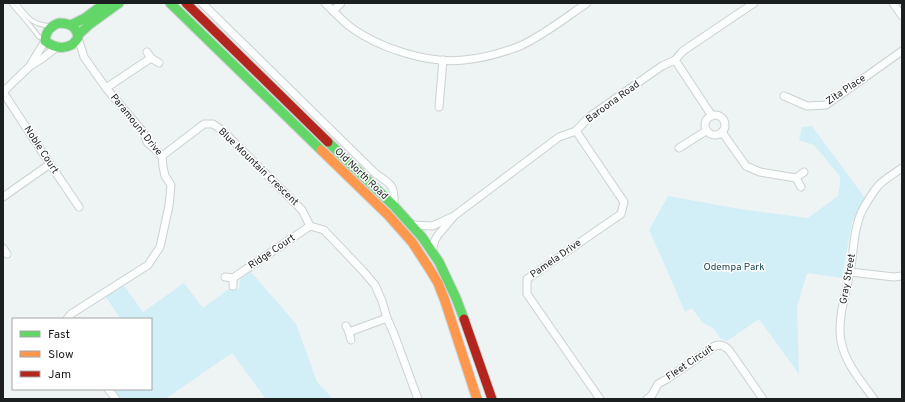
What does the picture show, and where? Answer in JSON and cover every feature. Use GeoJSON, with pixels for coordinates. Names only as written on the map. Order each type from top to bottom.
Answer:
{"type":"FeatureCollection","features":[{"type":"Feature","properties":{"kind":"main road"},"geometry":{"type":"LineString","coordinates":[[71,25],[85,18],[105,3]]}},
{"type":"Feature","properties":{"kind":"main road"},"geometry":{"type":"LineString","coordinates":[[78,37],[76,30],[71,25],[63,22],[51,26],[46,32],[45,40],[52,46],[70,45],[74,42],[90,24],[120,3]]}},
{"type":"Feature","properties":{"kind":"main road","name":"Old North Road"},"geometry":{"type":"LineString","coordinates":[[170,3],[388,215],[412,242],[438,282],[477,399]]}},
{"type":"Feature","properties":{"kind":"main road","name":"Old North Road"},"geometry":{"type":"LineString","coordinates":[[186,3],[412,224],[439,262],[456,298],[492,399]]}},
{"type":"Feature","properties":{"kind":"street","name":"Old North Road"},"geometry":{"type":"LineString","coordinates":[[202,3],[376,174],[386,180],[394,190],[394,206]]}},
{"type":"Feature","properties":{"kind":"street"},"geometry":{"type":"LineString","coordinates":[[325,3],[350,26],[371,39],[394,50],[443,60],[463,60],[492,55],[520,46],[545,33],[586,3]]}},
{"type":"Feature","properties":{"kind":"street"},"geometry":{"type":"LineString","coordinates":[[333,11],[341,3]]}},
{"type":"Feature","properties":{"kind":"street","name":"Baroona Road"},"geometry":{"type":"LineString","coordinates":[[432,251],[438,234],[454,216],[559,137],[576,131],[589,117],[662,66],[676,60],[683,51],[754,3]]}},
{"type":"Feature","properties":{"kind":"street"},"geometry":{"type":"LineString","coordinates":[[893,3],[902,16]]}},
{"type":"Feature","properties":{"kind":"street"},"geometry":{"type":"LineString","coordinates":[[78,37],[84,57]]}},
{"type":"Feature","properties":{"kind":"street"},"geometry":{"type":"LineString","coordinates":[[30,66],[45,40]]}},
{"type":"Feature","properties":{"kind":"street"},"geometry":{"type":"LineString","coordinates":[[70,45],[84,57]]}},
{"type":"Feature","properties":{"kind":"street"},"geometry":{"type":"LineString","coordinates":[[3,92],[30,66],[58,46]]}},
{"type":"Feature","properties":{"kind":"street","name":"Zita Place"},"geometry":{"type":"LineString","coordinates":[[784,96],[807,106],[826,105],[902,51]]}},
{"type":"Feature","properties":{"kind":"street"},"geometry":{"type":"LineString","coordinates":[[106,88],[149,55],[159,63]]}},
{"type":"Feature","properties":{"kind":"street","name":"Paramount Drive"},"geometry":{"type":"LineString","coordinates":[[67,318],[148,265],[160,247],[169,206],[171,185],[165,176],[162,156],[147,142],[144,133],[106,88],[84,57]]}},
{"type":"Feature","properties":{"kind":"street"},"geometry":{"type":"LineString","coordinates":[[439,107],[443,60]]}},
{"type":"Feature","properties":{"kind":"street"},"geometry":{"type":"LineString","coordinates":[[676,60],[712,116]]}},
{"type":"Feature","properties":{"kind":"street","name":"Noble Court"},"geometry":{"type":"LineString","coordinates":[[3,92],[79,207]]}},
{"type":"Feature","properties":{"kind":"street"},"geometry":{"type":"LineString","coordinates":[[717,115],[724,119],[725,127],[721,134],[713,136],[706,131],[704,123],[709,117],[717,115]]}},
{"type":"Feature","properties":{"kind":"street","name":"Blue Mountain Crescent"},"geometry":{"type":"LineString","coordinates":[[162,156],[204,124],[213,124],[224,132],[302,210],[310,226]]}},
{"type":"Feature","properties":{"kind":"street","name":"Pamela Drive"},"geometry":{"type":"LineString","coordinates":[[576,131],[624,202],[621,214],[527,279],[526,294],[600,399]]}},
{"type":"Feature","properties":{"kind":"street"},"geometry":{"type":"LineString","coordinates":[[679,148],[706,131]]}},
{"type":"Feature","properties":{"kind":"street"},"geometry":{"type":"LineString","coordinates":[[722,132],[746,166],[760,172],[796,178],[804,172]]}},
{"type":"Feature","properties":{"kind":"street"},"geometry":{"type":"LineString","coordinates":[[3,197],[50,164]]}},
{"type":"Feature","properties":{"kind":"street","name":"Gray Street"},"geometry":{"type":"LineString","coordinates":[[874,399],[851,367],[844,354],[841,342],[840,320],[850,272],[857,226],[863,209],[878,185],[902,168]]}},
{"type":"Feature","properties":{"kind":"street"},"geometry":{"type":"LineString","coordinates":[[796,178],[801,187]]}},
{"type":"Feature","properties":{"kind":"street","name":"Baroona Road"},"geometry":{"type":"LineString","coordinates":[[412,224],[432,226],[454,216]]}},
{"type":"Feature","properties":{"kind":"street"},"geometry":{"type":"LineString","coordinates":[[310,226],[324,230],[363,270],[375,285],[418,399]]}},
{"type":"Feature","properties":{"kind":"street","name":"Ridge Court"},"geometry":{"type":"LineString","coordinates":[[233,278],[310,226]]}},
{"type":"Feature","properties":{"kind":"street"},"geometry":{"type":"LineString","coordinates":[[850,272],[894,277],[902,276]]}},
{"type":"Feature","properties":{"kind":"street"},"geometry":{"type":"LineString","coordinates":[[225,277],[233,278],[233,286]]}},
{"type":"Feature","properties":{"kind":"street"},"geometry":{"type":"LineString","coordinates":[[350,340],[348,329],[387,318]]}},
{"type":"Feature","properties":{"kind":"street","name":"Fleet Circuit"},"geometry":{"type":"LineString","coordinates":[[649,398],[658,384],[715,346],[721,345],[729,350],[763,399]]}},
{"type":"Feature","properties":{"kind":"street"},"geometry":{"type":"LineString","coordinates":[[109,390],[116,399]]}},
{"type":"Feature","properties":{"kind":"lane"},"geometry":{"type":"LineString","coordinates":[[11,3],[39,37],[45,40]]}},
{"type":"Feature","properties":{"kind":"lane"},"geometry":{"type":"LineString","coordinates":[[16,3],[32,21],[51,26]]}},
{"type":"Feature","properties":{"kind":"green space","name":"Odempa Park"},"geometry":{"type":"Polygon","coordinates":[[[812,126],[865,198],[852,222],[842,278],[807,273],[797,307],[799,374],[759,319],[727,341],[721,339],[713,328],[703,323],[692,308],[685,312],[649,230],[668,196],[740,209],[808,218],[838,196],[840,185],[840,176],[814,145],[799,140],[802,127],[812,126]]]}},
{"type":"Feature","properties":{"kind":"green space"},"geometry":{"type":"Polygon","coordinates":[[[250,271],[296,324],[317,382],[333,399],[266,399],[232,353],[165,399],[120,399],[114,390],[152,390],[152,318],[120,318],[105,296],[123,284],[143,312],[184,283],[203,308],[229,289],[239,289],[241,276],[250,271]]]}},
{"type":"Feature","properties":{"kind":"traffic: fast"},"geometry":{"type":"LineString","coordinates":[[71,25],[85,18],[105,3]]}},
{"type":"Feature","properties":{"kind":"traffic: fast"},"geometry":{"type":"LineString","coordinates":[[78,35],[90,24],[119,3]]}},
{"type":"Feature","properties":{"kind":"traffic: fast"},"geometry":{"type":"LineString","coordinates":[[170,3],[321,150]]}},
{"type":"Feature","properties":{"kind":"traffic: fast"},"geometry":{"type":"LineString","coordinates":[[59,23],[70,25],[74,28],[78,38],[74,43],[61,47],[54,46],[45,41],[46,34],[49,29],[59,23]]}},
{"type":"Feature","properties":{"kind":"traffic: fast"},"geometry":{"type":"LineString","coordinates":[[328,142],[394,206],[422,237],[439,262],[464,319]]}},
{"type":"Feature","properties":{"kind":"traffic: slow"},"geometry":{"type":"LineString","coordinates":[[321,150],[388,215],[412,242],[429,268],[438,283],[445,301],[477,399]]}},
{"type":"Feature","properties":{"kind":"traffic: jam"},"geometry":{"type":"LineString","coordinates":[[186,3],[328,142]]}},
{"type":"Feature","properties":{"kind":"traffic: jam"},"geometry":{"type":"LineString","coordinates":[[464,319],[492,399]]}}]}
